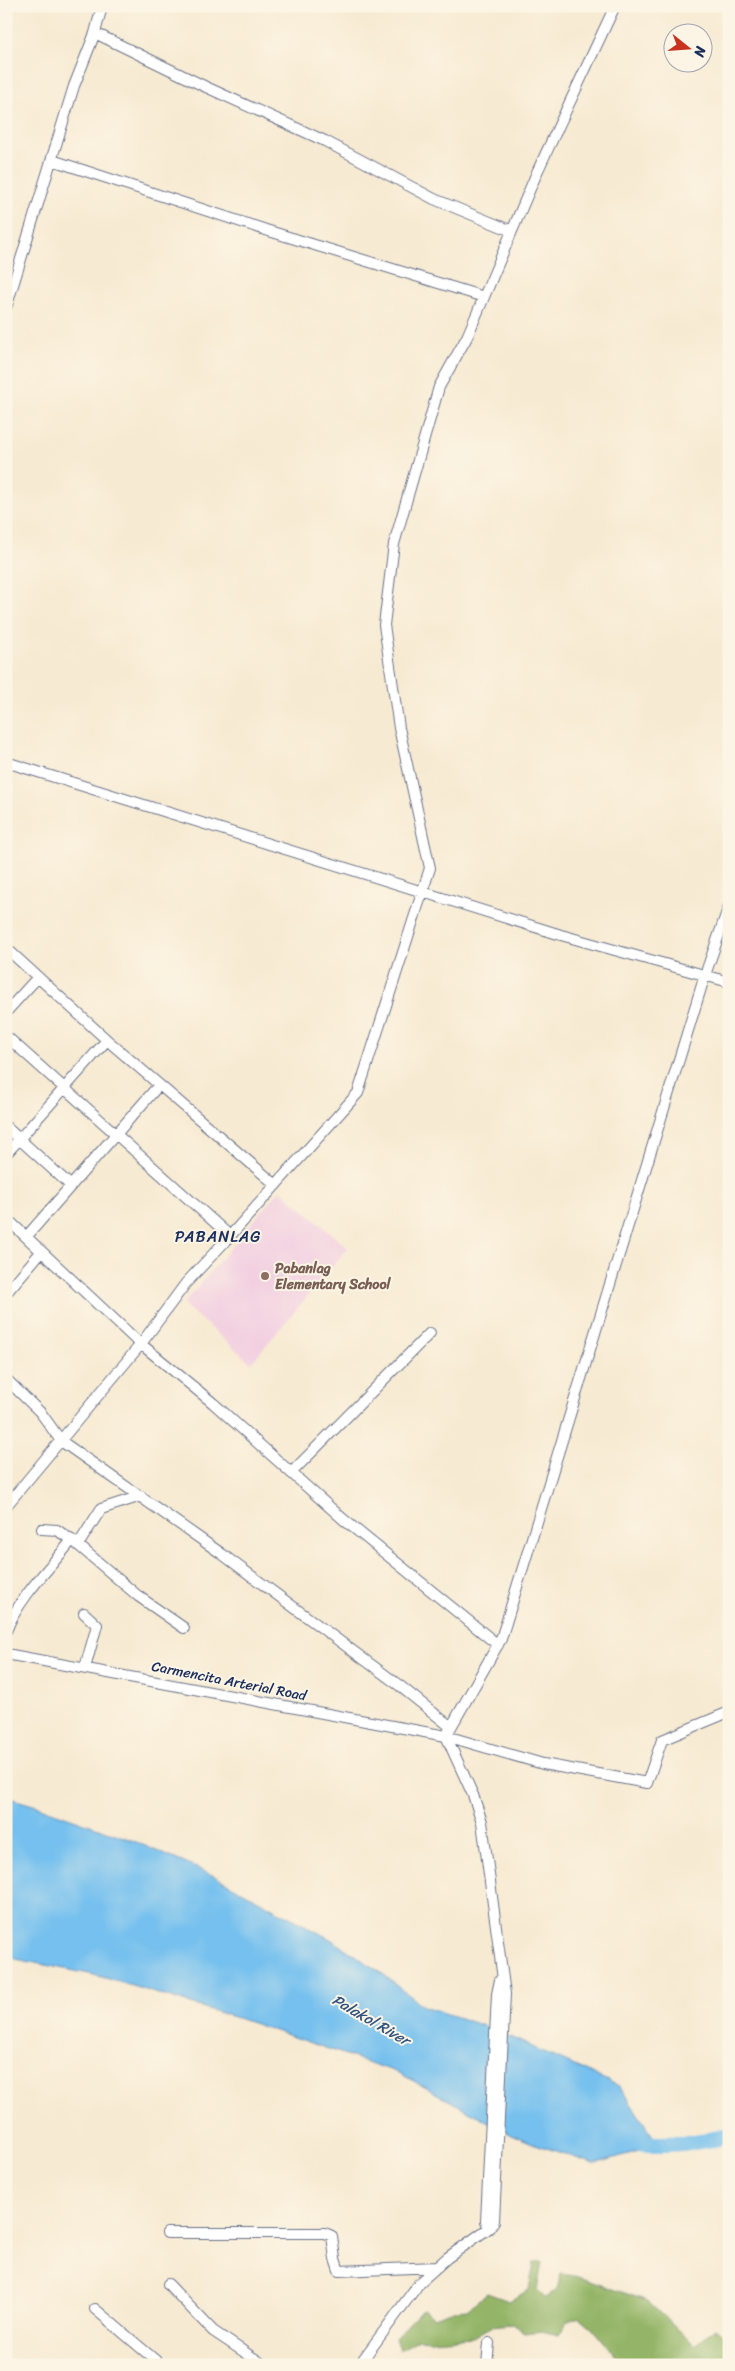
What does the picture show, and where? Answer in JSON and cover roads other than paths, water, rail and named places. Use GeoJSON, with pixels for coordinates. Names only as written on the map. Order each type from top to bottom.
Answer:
{"type":"FeatureCollection","features":[{"type":"Feature","properties":{"kind":"street"},"geometry":{"type":"LineString","coordinates":[[6,308],[74,86],[102,6]]}},
{"type":"Feature","properties":{"kind":"street"},"geometry":{"type":"LineString","coordinates":[[6,1506],[141,1344],[186,1282],[230,1236],[358,1093],[430,868],[399,728],[384,625],[394,544],[439,388],[468,337],[538,170],[615,6]]}},
{"type":"Feature","properties":{"kind":"street"},"geometry":{"type":"LineString","coordinates":[[94,33],[206,88],[325,141],[434,199],[512,231]]}},
{"type":"Feature","properties":{"kind":"street"},"geometry":{"type":"LineString","coordinates":[[52,160],[260,228],[484,297]]}},
{"type":"Feature","properties":{"kind":"street"},"geometry":{"type":"LineString","coordinates":[[6,762],[561,934],[729,982]]}},
{"type":"Feature","properties":{"kind":"street"},"geometry":{"type":"LineString","coordinates":[[359,2365],[420,2282],[490,2224],[501,1977],[482,1822],[473,1795],[446,1736],[498,1645],[705,975],[729,906]]}},
{"type":"Feature","properties":{"kind":"street"},"geometry":{"type":"LineString","coordinates":[[6,948],[107,1040],[276,1185]]}},
{"type":"Feature","properties":{"kind":"street"},"geometry":{"type":"LineString","coordinates":[[6,1012],[38,977]]}},
{"type":"Feature","properties":{"kind":"street"},"geometry":{"type":"LineString","coordinates":[[6,1036],[230,1236]]}},
{"type":"Feature","properties":{"kind":"street"},"geometry":{"type":"LineString","coordinates":[[6,1154],[107,1040]]}},
{"type":"Feature","properties":{"kind":"street"},"geometry":{"type":"LineString","coordinates":[[27,1236],[159,1085]]}},
{"type":"Feature","properties":{"kind":"street"},"geometry":{"type":"LineString","coordinates":[[6,1127],[70,1185]]}},
{"type":"Feature","properties":{"kind":"street"},"geometry":{"type":"LineString","coordinates":[[6,1218],[141,1344],[213,1403],[343,1519],[498,1645]]}},
{"type":"Feature","properties":{"kind":"street"},"geometry":{"type":"LineString","coordinates":[[6,1293],[41,1252]]}},
{"type":"Feature","properties":{"kind":"street"},"geometry":{"type":"LineString","coordinates":[[291,1473],[430,1333]]}},
{"type":"Feature","properties":{"kind":"street"},"geometry":{"type":"LineString","coordinates":[[6,1380],[41,1413],[61,1440],[393,1680],[451,1727]]}},
{"type":"Feature","properties":{"kind":"street"},"geometry":{"type":"LineString","coordinates":[[6,1631],[11,1618],[25,1598],[75,1542],[101,1509],[141,1496]]}},
{"type":"Feature","properties":{"kind":"street"},"geometry":{"type":"LineString","coordinates":[[42,1529],[57,1530],[75,1542],[138,1596],[184,1628]]}},
{"type":"Feature","properties":{"kind":"street"},"geometry":{"type":"LineString","coordinates":[[84,1613],[97,1625],[86,1668]]}},
{"type":"Feature","properties":{"kind":"street","name":"Carmencita Arterial Road"},"geometry":{"type":"LineString","coordinates":[[6,1654],[446,1736],[543,1764],[647,1783],[662,1740],[729,1712]]}},
{"type":"Feature","properties":{"kind":"street"},"geometry":{"type":"LineString","coordinates":[[168,2233],[325,2233],[332,2236],[335,2259],[339,2271],[437,2267]]}},
{"type":"Feature","properties":{"kind":"street"},"geometry":{"type":"LineString","coordinates":[[168,2284],[213,2332],[264,2365]]}},
{"type":"Feature","properties":{"kind":"street"},"geometry":{"type":"LineString","coordinates":[[94,2309],[161,2365]]}},
{"type":"Feature","properties":{"kind":"street"},"geometry":{"type":"LineString","coordinates":[[487,2365],[489,2343]]}},
{"type":"Feature","properties":{"kind":"water"},"geometry":{"type":"Polygon","coordinates":[[[6,1797],[40,1807],[129,1839],[212,1875],[332,1940],[379,1971],[423,2006],[490,2028],[619,2086],[659,2145],[594,2164],[511,2134],[399,2073],[237,2018],[99,1976],[6,1957],[6,1797]]]}},
{"type":"Feature","properties":{"kind":"waterway","name":"Palakol River"},"geometry":{"type":"LineString","coordinates":[[637,2143],[683,2143],[729,2136]]}},
{"type":"Feature","properties":{"kind":"place","name":"Pabanlag Elementary School"},"geometry":{"type":"Point","coordinates":[265,1276]}},
{"type":"Feature","properties":{"kind":"district","name":"PABANLAG"},"geometry":{"type":"Point","coordinates":[218,1236]}}]}
